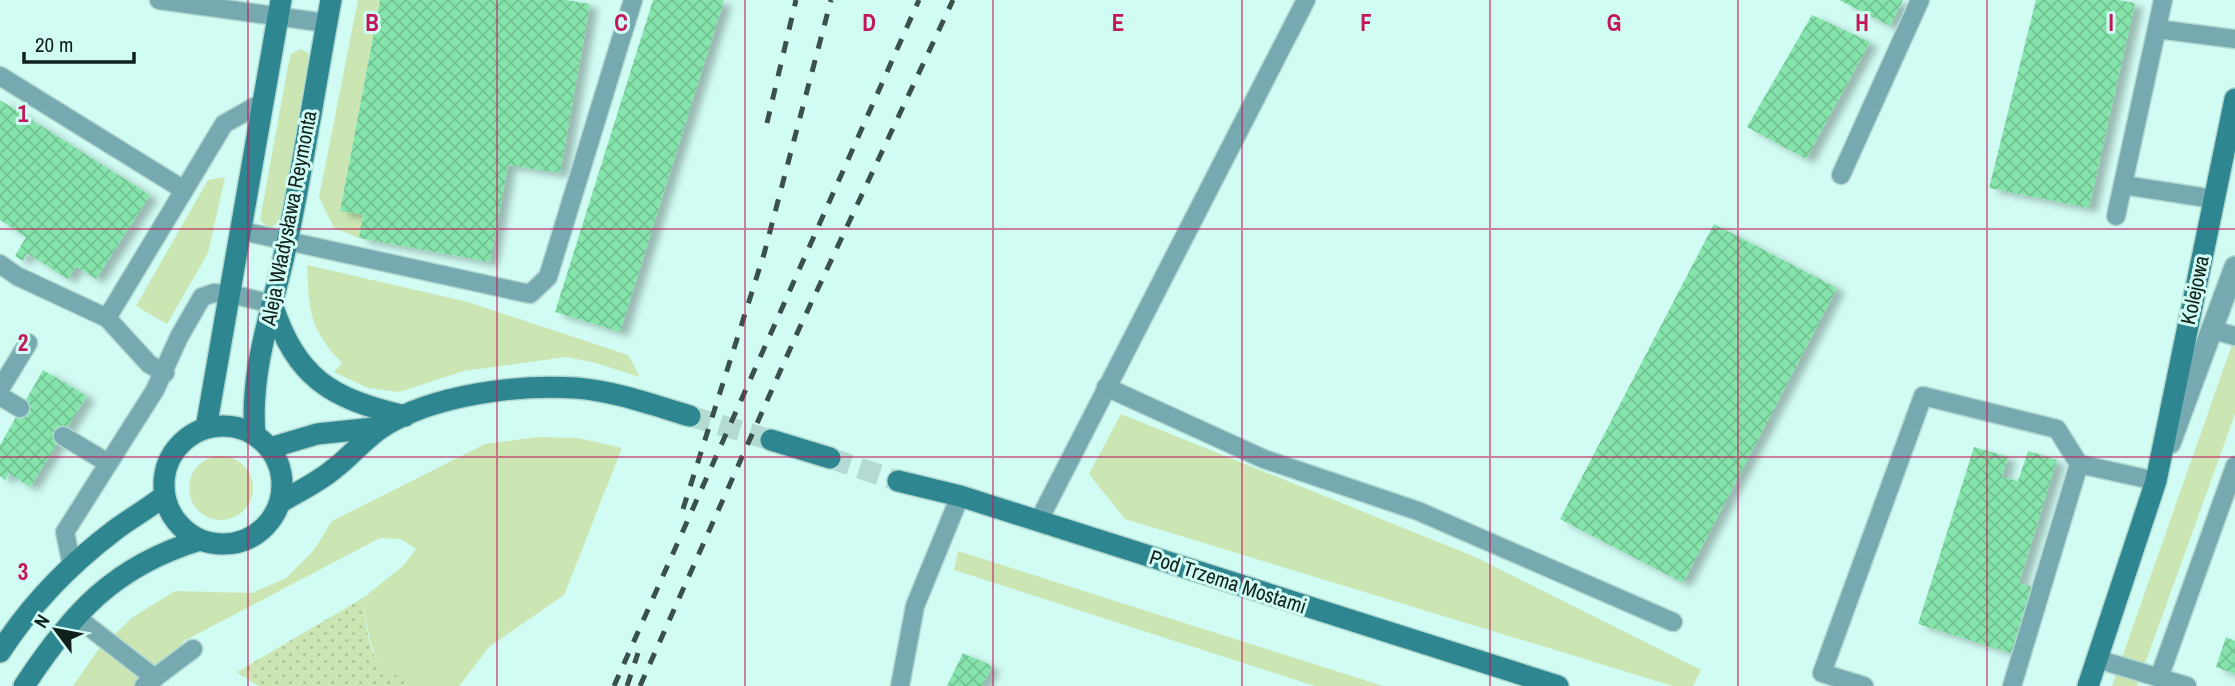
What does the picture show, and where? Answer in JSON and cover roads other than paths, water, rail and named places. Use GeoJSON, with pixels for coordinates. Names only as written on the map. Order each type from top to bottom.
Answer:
{"type":"FeatureCollection","features":[{"type":"Feature","properties":{"kind":"street","name":"Aleja Władysława Reymonta"},"geometry":{"type":"LineString","coordinates":[[262,442],[252,411],[256,377],[287,241],[331,0]]}},
{"type":"Feature","properties":{"kind":"street","name":"Aleja Władysława Reymonta"},"geometry":{"type":"LineString","coordinates":[[206,428],[280,8]]}},
{"type":"Feature","properties":{"kind":"street","name":"Kolejowa"},"geometry":{"type":"LineString","coordinates":[[2156,481],[2235,99]]}},
{"type":"Feature","properties":{"kind":"street","name":"Kolejowa"},"geometry":{"type":"LineString","coordinates":[[2088,686],[2156,481],[2235,267]]}},
{"type":"Feature","properties":{"kind":"street"},"geometry":{"type":"LineString","coordinates":[[272,304],[294,355],[313,378],[340,395],[405,416]]}},
{"type":"Feature","properties":{"kind":"street"},"geometry":{"type":"LineString","coordinates":[[24,686],[56,637],[108,584],[174,547],[200,540],[228,544],[247,539],[264,528],[281,502],[333,471],[383,427],[405,416],[479,394],[520,389],[577,388],[634,399],[690,416]]}},
{"type":"Feature","properties":{"kind":"street"},"geometry":{"type":"LineString","coordinates":[[200,540],[179,526],[164,496],[164,477],[169,459],[180,444],[206,428],[229,426],[262,442],[383,427]]}},
{"type":"Feature","properties":{"kind":"street"},"geometry":{"type":"LineString","coordinates":[[771,439],[830,458]]}},
{"type":"Feature","properties":{"kind":"street"},"geometry":{"type":"LineString","coordinates":[[262,442],[282,477],[281,502]]}},
{"type":"Feature","properties":{"kind":"street","name":"Pod Trzema Mostami"},"geometry":{"type":"LineString","coordinates":[[898,481],[960,496],[1558,686]]}},
{"type":"Feature","properties":{"kind":"street"},"geometry":{"type":"LineString","coordinates":[[0,652],[25,614],[72,566],[117,528],[164,496]]}},
{"type":"Feature","properties":{"kind":"lane"},"geometry":{"type":"LineString","coordinates":[[159,0],[280,8],[327,23]]}},
{"type":"Feature","properties":{"kind":"lane"},"geometry":{"type":"LineString","coordinates":[[242,231],[530,294],[548,277],[633,0]]}},
{"type":"Feature","properties":{"kind":"lane"},"geometry":{"type":"LineString","coordinates":[[1038,522],[1306,0]]}},
{"type":"Feature","properties":{"kind":"lane"},"geometry":{"type":"LineString","coordinates":[[1841,176],[1920,0]]}},
{"type":"Feature","properties":{"kind":"lane"},"geometry":{"type":"LineString","coordinates":[[2116,216],[2163,0]]}},
{"type":"Feature","properties":{"kind":"lane"},"geometry":{"type":"LineString","coordinates":[[2157,29],[2235,39]]}},
{"type":"Feature","properties":{"kind":"lane"},"geometry":{"type":"LineString","coordinates":[[0,76],[184,190]]}},
{"type":"Feature","properties":{"kind":"lane"},"geometry":{"type":"LineString","coordinates":[[107,318],[224,124],[263,102]]}},
{"type":"Feature","properties":{"kind":"lane"},"geometry":{"type":"LineString","coordinates":[[2123,185],[2214,199]]}},
{"type":"Feature","properties":{"kind":"lane"},"geometry":{"type":"LineString","coordinates":[[0,264],[17,276],[107,318],[149,363],[165,373]]}},
{"type":"Feature","properties":{"kind":"lane"},"geometry":{"type":"LineString","coordinates":[[72,566],[65,532],[165,373],[179,337],[202,297],[214,293],[231,294],[272,304]]}},
{"type":"Feature","properties":{"kind":"lane"},"geometry":{"type":"LineString","coordinates":[[2213,330],[2235,336]]}},
{"type":"Feature","properties":{"kind":"lane"},"geometry":{"type":"LineString","coordinates":[[0,389],[28,343]]}},
{"type":"Feature","properties":{"kind":"lane"},"geometry":{"type":"LineString","coordinates":[[1106,387],[1264,459],[1429,516],[1672,622]]}},
{"type":"Feature","properties":{"kind":"lane"},"geometry":{"type":"LineString","coordinates":[[0,396],[20,408]]}},
{"type":"Feature","properties":{"kind":"lane"},"geometry":{"type":"LineString","coordinates":[[1864,686],[1822,673],[1923,396],[2057,429],[2079,464],[2156,481]]}},
{"type":"Feature","properties":{"kind":"lane"},"geometry":{"type":"LineString","coordinates":[[63,436],[108,463]]}},
{"type":"Feature","properties":{"kind":"lane"},"geometry":{"type":"LineString","coordinates":[[2012,686],[2079,464]]}},
{"type":"Feature","properties":{"kind":"lane"},"geometry":{"type":"LineString","coordinates":[[2159,678],[2235,466]]}},
{"type":"Feature","properties":{"kind":"lane"},"geometry":{"type":"LineString","coordinates":[[900,686],[915,607],[960,496]]}},
{"type":"Feature","properties":{"kind":"lane"},"geometry":{"type":"LineString","coordinates":[[75,616],[149,682],[193,649]]}},
{"type":"Feature","properties":{"kind":"lane"},"geometry":{"type":"LineString","coordinates":[[2097,659],[2188,686]]}},
{"type":"Feature","properties":{"kind":"tunnel"},"geometry":{"type":"LineString","coordinates":[[690,416],[771,440]]}},
{"type":"Feature","properties":{"kind":"tunnel"},"geometry":{"type":"LineString","coordinates":[[830,458],[898,481]]}},
{"type":"Feature","properties":{"kind":"railway"},"geometry":{"type":"LineString","coordinates":[[767,123],[796,0]]}},
{"type":"Feature","properties":{"kind":"railway"},"geometry":{"type":"LineString","coordinates":[[683,509],[764,254],[831,0]]}},
{"type":"Feature","properties":{"kind":"railway"},"geometry":{"type":"LineString","coordinates":[[614,686],[919,0]]}},
{"type":"Feature","properties":{"kind":"railway"},"geometry":{"type":"LineString","coordinates":[[640,686],[799,329],[953,0]]}},
{"type":"Feature","properties":{"kind":"railway"},"geometry":{"type":"LineString","coordinates":[[627,686],[638,653]]}}]}
